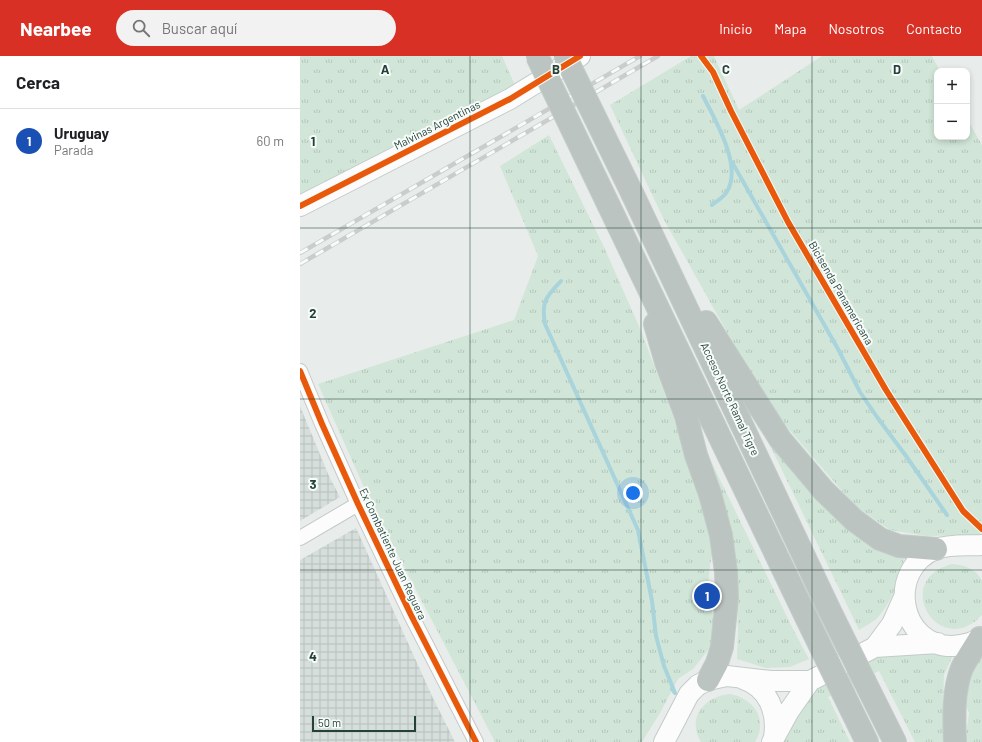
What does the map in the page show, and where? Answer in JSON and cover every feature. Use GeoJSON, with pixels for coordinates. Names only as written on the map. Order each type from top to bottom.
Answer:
{"type":"FeatureCollection","features":[{"type":"Feature","properties":{"kind":"highway"},"geometry":{"type":"LineString","coordinates":[[537,56],[867,742]]}},
{"type":"Feature","properties":{"kind":"highway","name":"Acceso Norte Ramal Tigre"},"geometry":{"type":"LineString","coordinates":[[564,56],[659,248],[828,607],[895,742]]}},
{"type":"Feature","properties":{"kind":"highway"},"geometry":{"type":"LineString","coordinates":[[659,248],[715,334],[780,439],[824,491],[854,520],[880,539],[899,546],[936,550]]}},
{"type":"Feature","properties":{"kind":"highway"},"geometry":{"type":"LineString","coordinates":[[636,260],[666,362],[686,416],[696,455],[710,494],[721,535],[726,572],[727,598],[722,647],[717,663],[708,680]]}},
{"type":"Feature","properties":{"kind":"highway"},"geometry":{"type":"LineString","coordinates":[[955,742],[954,710],[962,668],[981,638]]}},
{"type":"Feature","properties":{"kind":"main road","name":"Malvinas Argentinas"},"geometry":{"type":"LineString","coordinates":[[300,206],[510,99],[580,56]]}},
{"type":"Feature","properties":{"kind":"main road"},"geometry":{"type":"LineString","coordinates":[[981,638],[970,643],[949,646],[929,639],[920,633],[908,617],[905,607],[904,587],[912,568],[919,560],[936,550],[944,547],[982,545]]}},
{"type":"Feature","properties":{"kind":"main road"},"geometry":{"type":"LineString","coordinates":[[959,546],[970,549],[982,555]]}},
{"type":"Feature","properties":{"kind":"main road"},"geometry":{"type":"LineString","coordinates":[[875,647],[892,624],[904,597]]}},
{"type":"Feature","properties":{"kind":"main road"},"geometry":{"type":"LineString","coordinates":[[664,742],[689,694],[698,685],[708,680],[727,676],[772,681],[810,681],[875,647],[938,643]]}},
{"type":"Feature","properties":{"kind":"main road"},"geometry":{"type":"LineString","coordinates":[[737,677],[755,685],[768,699],[775,718],[775,728],[772,742]]}},
{"type":"Feature","properties":{"kind":"main road"},"geometry":{"type":"LineString","coordinates":[[772,742],[789,712],[810,681]]}},
{"type":"Feature","properties":{"kind":"main road"},"geometry":{"type":"LineString","coordinates":[[679,715],[678,726],[681,742]]}},
{"type":"Feature","properties":{"kind":"street","name":"Ex Combatiente Juan Reguera"},"geometry":{"type":"LineString","coordinates":[[300,371],[358,504],[411,615],[476,742]]}},
{"type":"Feature","properties":{"kind":"street"},"geometry":{"type":"LineString","coordinates":[[300,538],[358,504]]}},
{"type":"Feature","properties":{"kind":"shaded area"},"geometry":{"type":"Polygon","coordinates":[[[300,406],[329,476],[340,497],[300,521],[300,406]]]}},
{"type":"Feature","properties":{"kind":"shaded area"},"geometry":{"type":"Polygon","coordinates":[[[356,528],[432,696],[455,742],[300,742],[300,560],[356,528]]]}},
{"type":"Feature","properties":{"kind":"green space"},"geometry":{"type":"Polygon","coordinates":[[[300,56],[502,56],[519,94],[300,201],[300,56]]]}},
{"type":"Feature","properties":{"kind":"green space"},"geometry":{"type":"Polygon","coordinates":[[[691,56],[714,56],[739,110],[822,56],[932,56],[938,68],[934,68],[934,140],[970,140],[970,124],[982,145],[982,535],[926,536],[890,530],[855,506],[785,425],[750,373],[664,220],[610,105],[691,56]]]}},
{"type":"Feature","properties":{"kind":"green space"},"geometry":{"type":"Polygon","coordinates":[[[549,135],[604,247],[642,333],[677,427],[702,503],[714,549],[710,564],[708,587],[709,600],[716,626],[709,649],[693,669],[678,679],[660,713],[642,742],[495,742],[371,503],[318,384],[514,320],[538,256],[500,166],[549,135]]]}},
{"type":"Feature","properties":{"kind":"green space"},"geometry":{"type":"Polygon","coordinates":[[[738,379],[792,458],[904,556],[899,580],[884,610],[872,622],[859,630],[738,379]]]}},
{"type":"Feature","properties":{"kind":"green space"},"geometry":{"type":"Polygon","coordinates":[[[705,449],[809,659],[790,667],[766,668],[737,659],[737,601],[705,449]]]}},
{"type":"Feature","properties":{"kind":"green space"},"geometry":{"type":"Polygon","coordinates":[[[952,564],[961,565],[973,570],[982,580],[982,615],[966,627],[950,629],[937,623],[928,613],[923,599],[924,585],[934,573],[952,564]]]}},
{"type":"Feature","properties":{"kind":"green space"},"geometry":{"type":"Polygon","coordinates":[[[982,644],[982,742],[965,742],[969,713],[962,696],[982,644]]]}},
{"type":"Feature","properties":{"kind":"green space"},"geometry":{"type":"Polygon","coordinates":[[[955,651],[944,675],[943,705],[947,742],[915,742],[879,671],[828,697],[850,742],[781,742],[818,683],[866,655],[955,651]]]}},
{"type":"Feature","properties":{"kind":"green space"},"geometry":{"type":"Polygon","coordinates":[[[730,694],[746,700],[756,711],[760,725],[759,733],[755,742],[701,742],[697,733],[696,725],[700,710],[713,699],[730,694]]]}},
{"type":"Feature","properties":{"kind":"waterway"},"geometry":{"type":"LineString","coordinates":[[703,96],[726,144],[732,171],[731,183],[726,193],[712,205]]}},
{"type":"Feature","properties":{"kind":"waterway"},"geometry":{"type":"LineString","coordinates":[[732,162],[838,349],[860,392],[947,515]]}},
{"type":"Feature","properties":{"kind":"waterway"},"geometry":{"type":"LineString","coordinates":[[561,281],[548,296],[544,305],[545,324],[638,530],[652,601],[656,636],[664,666],[675,693],[672,689]]}},
{"type":"Feature","properties":{"kind":"railway"},"geometry":{"type":"LineString","coordinates":[[300,253],[640,56]]}},
{"type":"Feature","properties":{"kind":"railway"},"geometry":{"type":"LineString","coordinates":[[300,264],[658,56]]}},
{"type":"Feature","properties":{"kind":"cycle path"},"geometry":{"type":"LineString","coordinates":[[300,206],[510,99],[580,56]]}},
{"type":"Feature","properties":{"kind":"cycle path","name":"Bicisenda Panamericana"},"geometry":{"type":"LineString","coordinates":[[701,56],[713,72],[731,111],[788,222],[886,390],[963,511],[982,529]]}},
{"type":"Feature","properties":{"kind":"cycle path"},"geometry":{"type":"LineString","coordinates":[[300,371],[358,504],[411,615],[476,742]]}},
{"type":"Feature","properties":{"kind":"place","name":"Uruguay"},"geometry":{"type":"Point","coordinates":[707,596]}}]}
